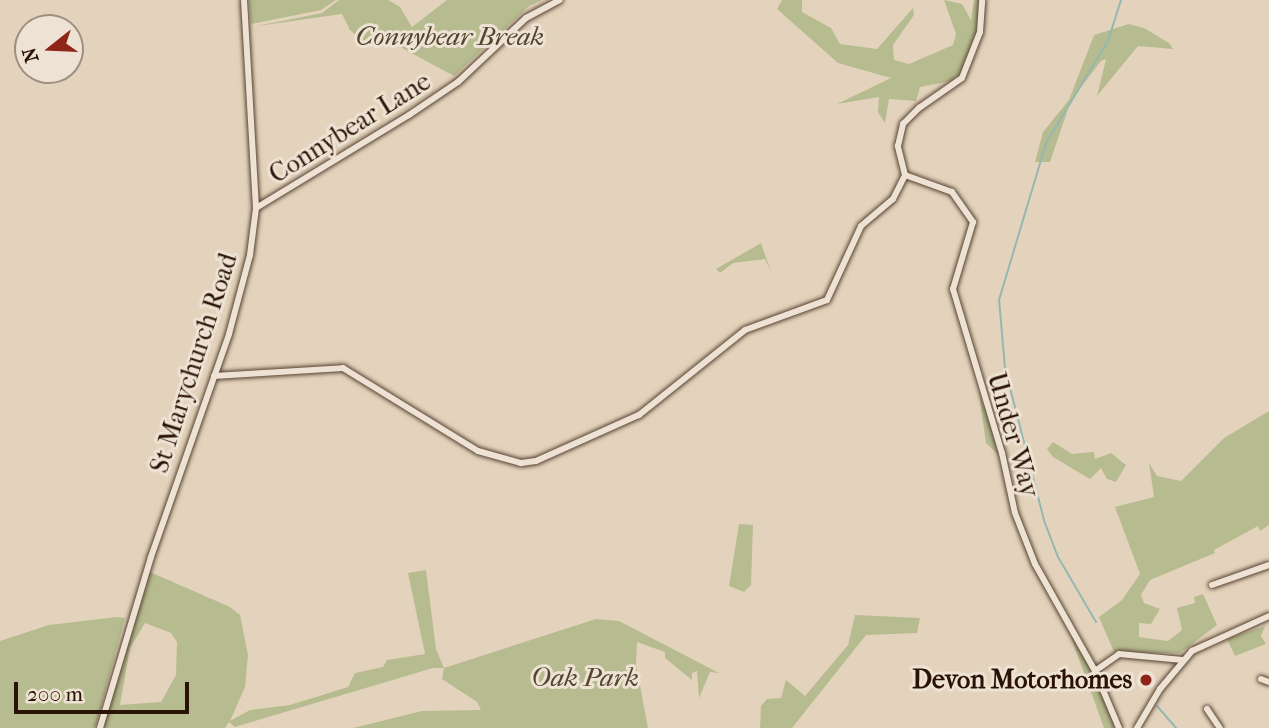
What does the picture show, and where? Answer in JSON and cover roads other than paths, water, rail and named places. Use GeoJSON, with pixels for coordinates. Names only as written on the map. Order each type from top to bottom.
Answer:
{"type":"FeatureCollection","features":[{"type":"Feature","properties":{"kind":"street","name":"St Marychurch Road"},"geometry":{"type":"LineString","coordinates":[[100,728],[151,557],[244,281],[256,208],[244,0]]}},
{"type":"Feature","properties":{"kind":"street","name":"Connybear Lane"},"geometry":{"type":"LineString","coordinates":[[256,208],[409,116],[458,82],[526,18],[560,0]]}},
{"type":"Feature","properties":{"kind":"street"},"geometry":{"type":"LineString","coordinates":[[214,376],[349,369],[394,403],[478,451],[521,463],[536,461],[639,415],[745,330],[827,300],[861,226],[893,198],[905,175],[898,146],[903,124],[962,78],[980,32],[982,0]]}},
{"type":"Feature","properties":{"kind":"street","name":"Under Way"},"geometry":{"type":"LineString","coordinates":[[905,175],[952,192],[972,222],[953,289],[971,359],[1002,453],[1023,538],[1095,671],[1119,728]]}},
{"type":"Feature","properties":{"kind":"street"},"geometry":{"type":"LineString","coordinates":[[1212,585],[1269,565]]}},
{"type":"Feature","properties":{"kind":"street"},"geometry":{"type":"LineString","coordinates":[[1137,728],[1183,660],[1220,635],[1269,616]]}},
{"type":"Feature","properties":{"kind":"street"},"geometry":{"type":"LineString","coordinates":[[1095,671],[1119,654],[1183,660]]}},
{"type":"Feature","properties":{"kind":"street"},"geometry":{"type":"LineString","coordinates":[[1207,709],[1220,728]]}},
{"type":"Feature","properties":{"kind":"waterway"},"geometry":{"type":"LineString","coordinates":[[1096,622],[1058,557],[1044,520],[1005,368],[999,300],[1046,143],[1108,41],[1121,0]]}},
{"type":"Feature","properties":{"kind":"waterway"},"geometry":{"type":"LineString","coordinates":[[1157,706],[1176,728]]}},
{"type":"Feature","properties":{"kind":"place","name":"Devon Motorhomes"},"geometry":{"type":"Point","coordinates":[1146,680]}},
{"type":"Feature","properties":{"kind":"park label","name":"Connybear Break"},"geometry":{"type":"Point","coordinates":[450,37]}},
{"type":"Feature","properties":{"kind":"park label","name":"Oak Park"},"geometry":{"type":"Point","coordinates":[585,678]}}]}
